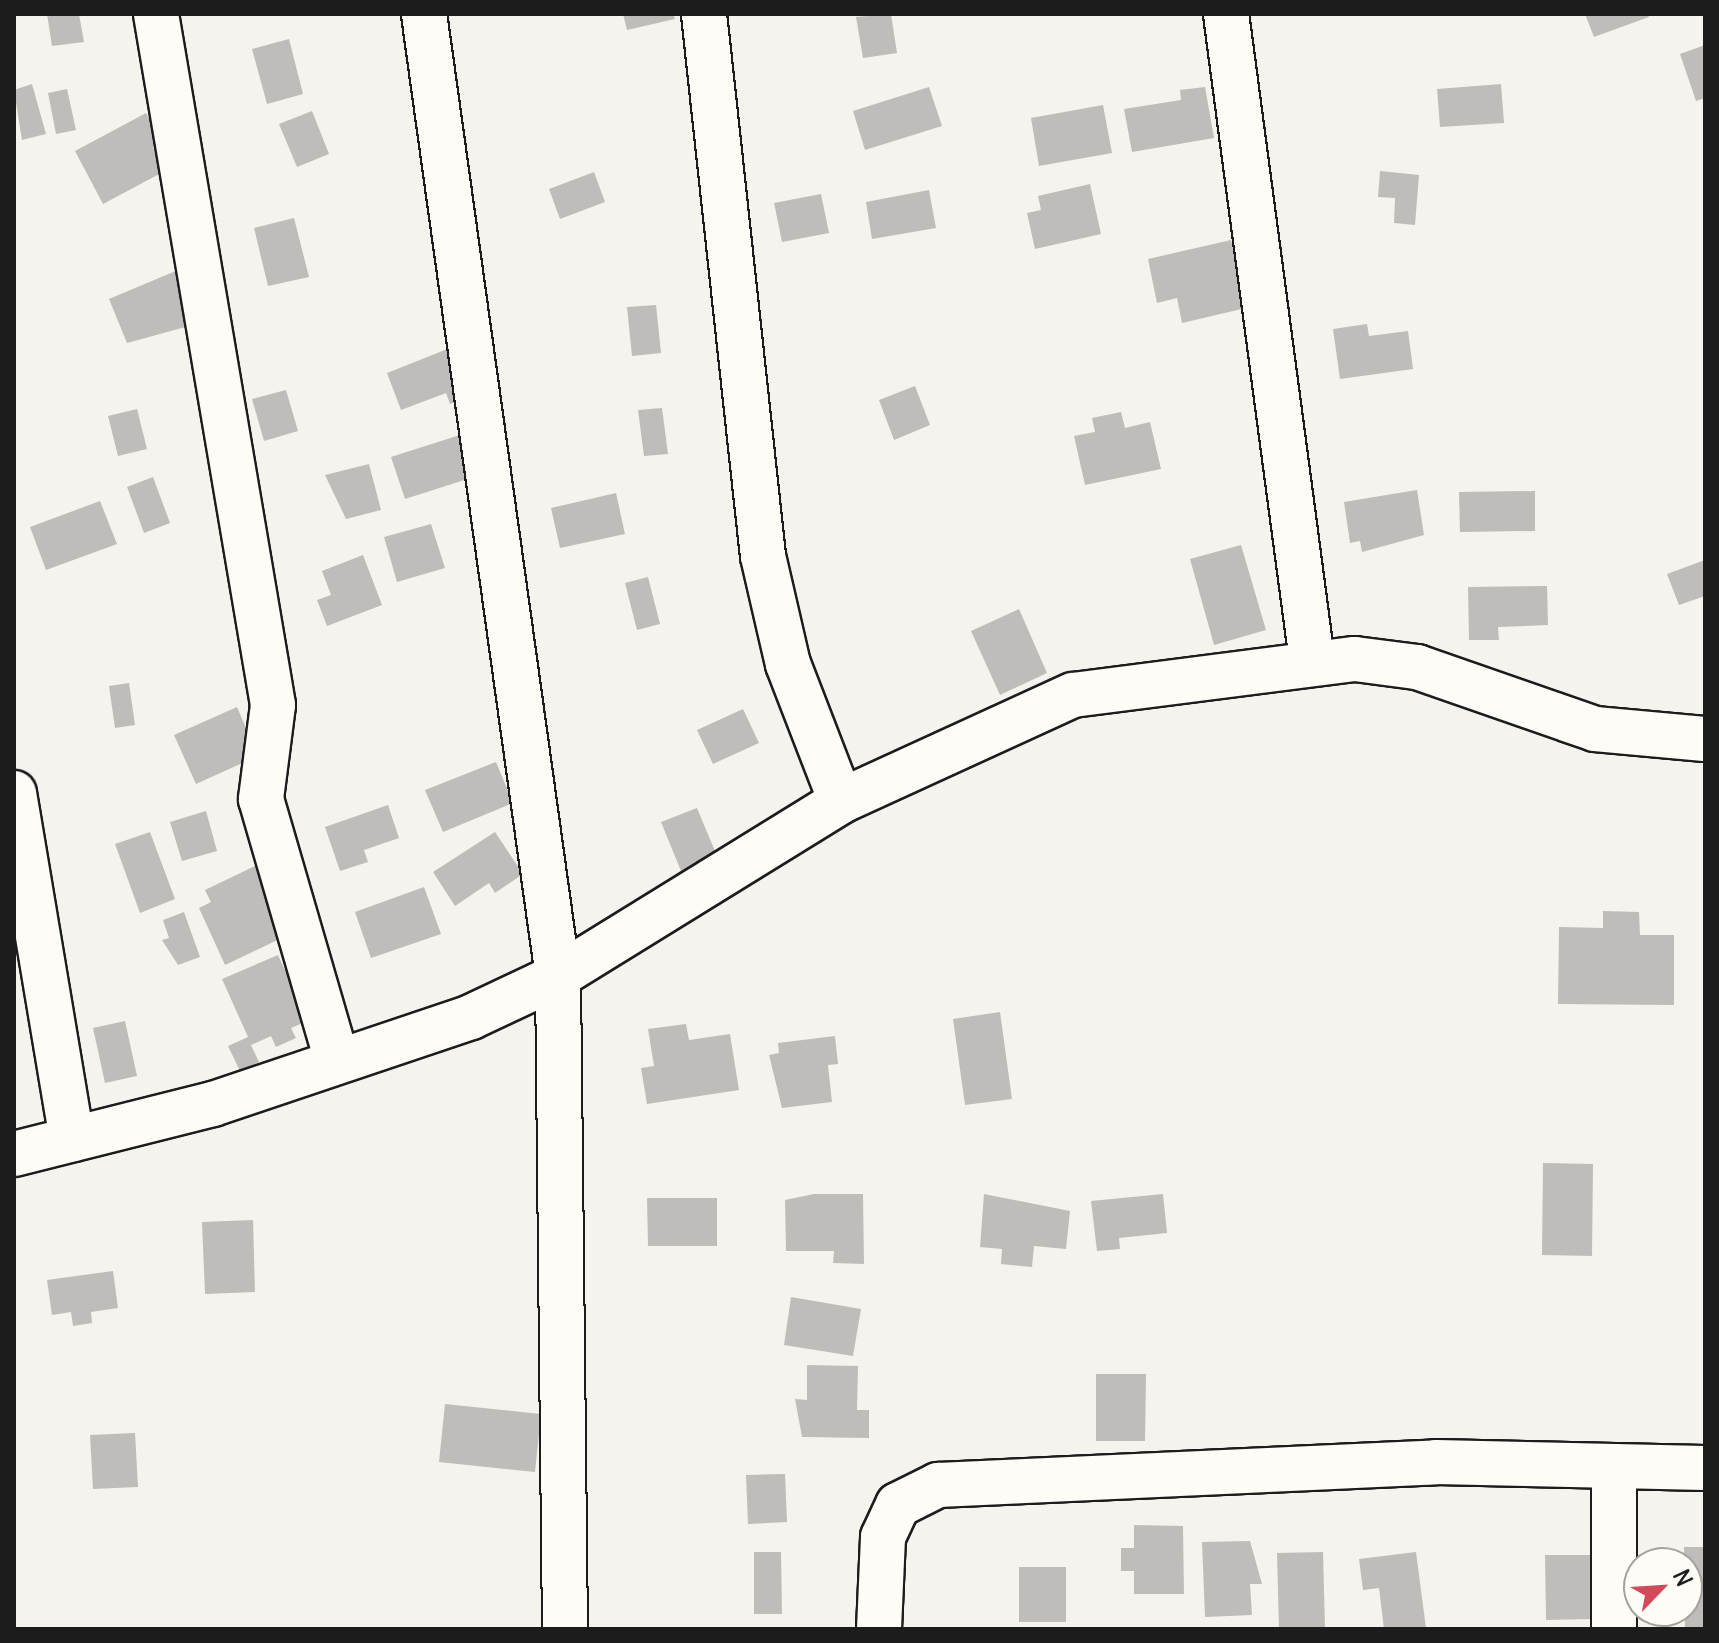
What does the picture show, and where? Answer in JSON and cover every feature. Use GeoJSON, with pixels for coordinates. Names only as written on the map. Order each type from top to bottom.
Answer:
{"type":"FeatureCollection","features":[{"type":"Feature","properties":{"kind":"street"},"geometry":{"type":"LineString","coordinates":[[156,14],[273,705],[261,799],[337,1060]]}},
{"type":"Feature","properties":{"kind":"street"},"geometry":{"type":"LineString","coordinates":[[424,14],[558,976],[565,1629]]}},
{"type":"Feature","properties":{"kind":"street"},"geometry":{"type":"LineString","coordinates":[[704,14],[763,556],[788,664],[841,801]]}},
{"type":"Feature","properties":{"kind":"street"},"geometry":{"type":"LineString","coordinates":[[1226,14],[1312,660]]}},
{"type":"Feature","properties":{"kind":"street"},"geometry":{"type":"LineString","coordinates":[[14,1154],[213,1104],[471,1017],[558,976],[841,801],[1073,695],[1312,660],[1417,667],[1595,729],[1705,739]]}},
{"type":"Feature","properties":{"kind":"street"},"geometry":{"type":"LineString","coordinates":[[14,793],[72,1139]]}},
{"type":"Feature","properties":{"kind":"street"},"geometry":{"type":"LineString","coordinates":[[879,1629],[883,1537],[898,1505],[938,1485],[1436,1462],[1705,1468]]}},
{"type":"Feature","properties":{"kind":"street"},"geometry":{"type":"LineString","coordinates":[[1614,1466],[1614,1629]]}},
{"type":"Feature","properties":{"kind":"building"},"geometry":{"type":"Polygon","coordinates":[[[47,14],[79,14],[84,42],[52,46],[47,14]]]}},
{"type":"Feature","properties":{"kind":"building"},"geometry":{"type":"Polygon","coordinates":[[[623,14],[673,14],[675,19],[627,30],[623,14]]]}},
{"type":"Feature","properties":{"kind":"building"},"geometry":{"type":"Polygon","coordinates":[[[891,14],[897,53],[863,58],[856,17],[891,14]]]}},
{"type":"Feature","properties":{"kind":"building"},"geometry":{"type":"Polygon","coordinates":[[[1585,14],[1647,14],[1649,17],[1594,37],[1585,14]]]}},
{"type":"Feature","properties":{"kind":"building"},"geometry":{"type":"Polygon","coordinates":[[[289,39],[303,94],[267,104],[252,49],[289,39]]]}},
{"type":"Feature","properties":{"kind":"building"},"geometry":{"type":"Polygon","coordinates":[[[1705,45],[1705,98],[1696,101],[1680,54],[1705,45]]]}},
{"type":"Feature","properties":{"kind":"building"},"geometry":{"type":"Polygon","coordinates":[[[32,84],[46,134],[22,140],[14,90],[32,84]]]}},
{"type":"Feature","properties":{"kind":"building"},"geometry":{"type":"Polygon","coordinates":[[[1501,84],[1504,123],[1440,127],[1437,89],[1501,84]]]}},
{"type":"Feature","properties":{"kind":"building"},"geometry":{"type":"Polygon","coordinates":[[[929,87],[942,126],[865,150],[853,111],[929,87]]]}},
{"type":"Feature","properties":{"kind":"building"},"geometry":{"type":"Polygon","coordinates":[[[1205,87],[1214,138],[1132,152],[1124,109],[1181,100],[1180,90],[1205,87]]]}},
{"type":"Feature","properties":{"kind":"building"},"geometry":{"type":"Polygon","coordinates":[[[67,89],[76,130],[56,134],[48,93],[67,89]]]}},
{"type":"Feature","properties":{"kind":"building"},"geometry":{"type":"Polygon","coordinates":[[[1103,105],[1112,153],[1039,166],[1031,118],[1103,105]]]}},
{"type":"Feature","properties":{"kind":"building"},"geometry":{"type":"Polygon","coordinates":[[[312,111],[329,154],[297,167],[279,124],[312,111]]]}},
{"type":"Feature","properties":{"kind":"building"},"geometry":{"type":"Polygon","coordinates":[[[146,113],[163,143],[153,148],[165,171],[103,204],[75,151],[146,113]]]}},
{"type":"Feature","properties":{"kind":"building"},"geometry":{"type":"Polygon","coordinates":[[[1380,171],[1419,175],[1415,225],[1394,223],[1395,198],[1378,197],[1380,171]]]}},
{"type":"Feature","properties":{"kind":"building"},"geometry":{"type":"Polygon","coordinates":[[[594,172],[605,202],[560,219],[549,189],[594,172]]]}},
{"type":"Feature","properties":{"kind":"building"},"geometry":{"type":"Polygon","coordinates":[[[1090,184],[1101,234],[1035,249],[1027,213],[1041,210],[1038,196],[1090,184]]]}},
{"type":"Feature","properties":{"kind":"building"},"geometry":{"type":"Polygon","coordinates":[[[929,190],[936,228],[872,239],[866,202],[929,190]]]}},
{"type":"Feature","properties":{"kind":"building"},"geometry":{"type":"Polygon","coordinates":[[[821,194],[829,233],[782,242],[774,203],[821,194]]]}},
{"type":"Feature","properties":{"kind":"building"},"geometry":{"type":"Polygon","coordinates":[[[294,218],[309,277],[268,286],[254,228],[294,218]]]}},
{"type":"Feature","properties":{"kind":"building"},"geometry":{"type":"Polygon","coordinates":[[[1231,240],[1246,308],[1182,323],[1177,298],[1157,303],[1148,259],[1231,240]]]}},
{"type":"Feature","properties":{"kind":"building"},"geometry":{"type":"Polygon","coordinates":[[[178,270],[200,323],[127,343],[109,299],[178,270]]]}},
{"type":"Feature","properties":{"kind":"building"},"geometry":{"type":"Polygon","coordinates":[[[656,305],[661,353],[632,356],[627,307],[656,305]]]}},
{"type":"Feature","properties":{"kind":"building"},"geometry":{"type":"Polygon","coordinates":[[[1367,324],[1369,336],[1408,331],[1413,369],[1340,379],[1333,329],[1367,324]]]}},
{"type":"Feature","properties":{"kind":"building"},"geometry":{"type":"Polygon","coordinates":[[[455,346],[474,395],[450,404],[446,393],[401,410],[387,373],[455,346]]]}},
{"type":"Feature","properties":{"kind":"building"},"geometry":{"type":"Polygon","coordinates":[[[915,386],[930,425],[894,440],[879,400],[915,386]]]}},
{"type":"Feature","properties":{"kind":"building"},"geometry":{"type":"Polygon","coordinates":[[[286,390],[298,431],[264,441],[252,399],[286,390]]]}},
{"type":"Feature","properties":{"kind":"building"},"geometry":{"type":"Polygon","coordinates":[[[662,408],[668,454],[644,456],[638,410],[662,408]]]}},
{"type":"Feature","properties":{"kind":"building"},"geometry":{"type":"Polygon","coordinates":[[[137,409],[147,449],[118,456],[108,416],[137,409]]]}},
{"type":"Feature","properties":{"kind":"building"},"geometry":{"type":"Polygon","coordinates":[[[1121,412],[1125,428],[1150,422],[1161,469],[1085,485],[1074,436],[1095,432],[1092,418],[1121,412]]]}},
{"type":"Feature","properties":{"kind":"building"},"geometry":{"type":"Polygon","coordinates":[[[466,433],[480,475],[405,499],[391,457],[466,433]]]}},
{"type":"Feature","properties":{"kind":"building"},"geometry":{"type":"Polygon","coordinates":[[[369,464],[381,510],[346,519],[325,475],[369,464]]]}},
{"type":"Feature","properties":{"kind":"building"},"geometry":{"type":"Polygon","coordinates":[[[153,477],[170,523],[144,533],[127,487],[153,477]]]}},
{"type":"Feature","properties":{"kind":"building"},"geometry":{"type":"Polygon","coordinates":[[[1417,490],[1424,535],[1362,552],[1360,541],[1350,543],[1344,502],[1417,490]]]}},
{"type":"Feature","properties":{"kind":"building"},"geometry":{"type":"Polygon","coordinates":[[[1535,491],[1535,531],[1460,532],[1459,492],[1535,491]]]}},
{"type":"Feature","properties":{"kind":"building"},"geometry":{"type":"Polygon","coordinates":[[[616,493],[625,534],[560,548],[551,508],[616,493]]]}},
{"type":"Feature","properties":{"kind":"building"},"geometry":{"type":"Polygon","coordinates":[[[100,501],[117,544],[46,570],[30,527],[100,501]]]}},
{"type":"Feature","properties":{"kind":"building"},"geometry":{"type":"Polygon","coordinates":[[[431,524],[445,568],[397,582],[384,537],[431,524]]]}},
{"type":"Feature","properties":{"kind":"building"},"geometry":{"type":"Polygon","coordinates":[[[1241,545],[1266,630],[1214,645],[1190,559],[1241,545]]]}},
{"type":"Feature","properties":{"kind":"building"},"geometry":{"type":"Polygon","coordinates":[[[363,555],[382,605],[327,626],[317,600],[331,595],[322,571],[363,555]]]}},
{"type":"Feature","properties":{"kind":"building"},"geometry":{"type":"Polygon","coordinates":[[[1705,560],[1705,596],[1679,605],[1667,574],[1705,560]]]}},
{"type":"Feature","properties":{"kind":"building"},"geometry":{"type":"Polygon","coordinates":[[[648,577],[660,624],[637,630],[625,583],[648,577]]]}},
{"type":"Feature","properties":{"kind":"building"},"geometry":{"type":"Polygon","coordinates":[[[1547,586],[1548,625],[1498,627],[1499,640],[1469,640],[1468,587],[1547,586]]]}},
{"type":"Feature","properties":{"kind":"building"},"geometry":{"type":"Polygon","coordinates":[[[1019,609],[1047,673],[1000,695],[971,631],[1019,609]]]}},
{"type":"Feature","properties":{"kind":"building"},"geometry":{"type":"Polygon","coordinates":[[[129,683],[135,725],[115,728],[109,686],[129,683]]]}},
{"type":"Feature","properties":{"kind":"building"},"geometry":{"type":"Polygon","coordinates":[[[237,707],[258,756],[196,784],[174,735],[237,707]]]}},
{"type":"Feature","properties":{"kind":"building"},"geometry":{"type":"Polygon","coordinates":[[[743,709],[759,743],[713,764],[697,730],[743,709]]]}},
{"type":"Feature","properties":{"kind":"building"},"geometry":{"type":"Polygon","coordinates":[[[496,762],[513,803],[443,832],[425,790],[496,762]]]}},
{"type":"Feature","properties":{"kind":"building"},"geometry":{"type":"Polygon","coordinates":[[[388,805],[399,838],[364,850],[368,862],[340,871],[325,827],[388,805]]]}},
{"type":"Feature","properties":{"kind":"building"},"geometry":{"type":"Polygon","coordinates":[[[697,808],[717,856],[681,871],[661,822],[697,808]]]}},
{"type":"Feature","properties":{"kind":"building"},"geometry":{"type":"Polygon","coordinates":[[[206,811],[217,851],[182,861],[170,822],[206,811]]]}},
{"type":"Feature","properties":{"kind":"building"},"geometry":{"type":"Polygon","coordinates":[[[150,832],[175,899],[140,913],[115,844],[150,832]]]}},
{"type":"Feature","properties":{"kind":"building"},"geometry":{"type":"Polygon","coordinates":[[[495,832],[523,874],[495,893],[489,883],[455,906],[433,872],[495,832]]]}},
{"type":"Feature","properties":{"kind":"building"},"geometry":{"type":"Polygon","coordinates":[[[257,865],[290,934],[225,965],[199,908],[211,902],[205,890],[257,865]]]}},
{"type":"Feature","properties":{"kind":"building"},"geometry":{"type":"Polygon","coordinates":[[[424,887],[441,934],[371,958],[355,912],[424,887]]]}},
{"type":"Feature","properties":{"kind":"building"},"geometry":{"type":"Polygon","coordinates":[[[1603,911],[1639,912],[1640,935],[1674,935],[1674,1005],[1558,1004],[1559,927],[1603,928],[1603,911]]]}},
{"type":"Feature","properties":{"kind":"building"},"geometry":{"type":"Polygon","coordinates":[[[184,912],[200,957],[178,965],[162,940],[169,938],[163,920],[184,912]]]}},
{"type":"Feature","properties":{"kind":"building"},"geometry":{"type":"Polygon","coordinates":[[[278,955],[289,979],[299,975],[308,995],[296,1001],[305,1022],[291,1028],[296,1038],[276,1047],[271,1036],[251,1045],[259,1062],[240,1071],[228,1046],[248,1037],[222,979],[278,955]]]}},
{"type":"Feature","properties":{"kind":"building"},"geometry":{"type":"Polygon","coordinates":[[[1000,1012],[1012,1099],[965,1105],[953,1019],[1000,1012]]]}},
{"type":"Feature","properties":{"kind":"building"},"geometry":{"type":"Polygon","coordinates":[[[125,1021],[137,1076],[105,1083],[93,1028],[125,1021]]]}},
{"type":"Feature","properties":{"kind":"building"},"geometry":{"type":"Polygon","coordinates":[[[686,1024],[689,1040],[730,1034],[739,1090],[647,1104],[641,1068],[654,1066],[648,1029],[686,1024]]]}},
{"type":"Feature","properties":{"kind":"building"},"geometry":{"type":"Polygon","coordinates":[[[835,1036],[838,1064],[828,1065],[832,1102],[782,1108],[769,1055],[779,1053],[778,1043],[835,1036]]]}},
{"type":"Feature","properties":{"kind":"building"},"geometry":{"type":"Polygon","coordinates":[[[1543,1163],[1593,1164],[1592,1256],[1542,1255],[1543,1163]]]}},
{"type":"Feature","properties":{"kind":"building"},"geometry":{"type":"Polygon","coordinates":[[[814,1194],[863,1194],[864,1264],[833,1263],[834,1251],[786,1251],[785,1200],[814,1194]]]}},
{"type":"Feature","properties":{"kind":"building"},"geometry":{"type":"Polygon","coordinates":[[[984,1194],[1070,1211],[1066,1249],[1034,1246],[1032,1267],[1001,1264],[1002,1249],[980,1247],[984,1194]]]}},
{"type":"Feature","properties":{"kind":"building"},"geometry":{"type":"Polygon","coordinates":[[[1163,1194],[1167,1233],[1119,1238],[1120,1249],[1097,1251],[1091,1201],[1163,1194]]]}},
{"type":"Feature","properties":{"kind":"building"},"geometry":{"type":"Polygon","coordinates":[[[647,1198],[717,1198],[717,1246],[648,1246],[647,1198]]]}},
{"type":"Feature","properties":{"kind":"building"},"geometry":{"type":"Polygon","coordinates":[[[253,1220],[255,1292],[205,1294],[202,1222],[253,1220]]]}},
{"type":"Feature","properties":{"kind":"building"},"geometry":{"type":"Polygon","coordinates":[[[113,1271],[118,1308],[91,1312],[92,1323],[73,1326],[71,1312],[52,1315],[47,1280],[113,1271]]]}},
{"type":"Feature","properties":{"kind":"building"},"geometry":{"type":"Polygon","coordinates":[[[791,1297],[861,1309],[853,1356],[784,1345],[791,1297]]]}},
{"type":"Feature","properties":{"kind":"building"},"geometry":{"type":"Polygon","coordinates":[[[807,1365],[858,1366],[857,1410],[869,1410],[869,1438],[802,1437],[795,1399],[807,1400],[807,1365]]]}},
{"type":"Feature","properties":{"kind":"building"},"geometry":{"type":"Polygon","coordinates":[[[1096,1374],[1146,1374],[1145,1441],[1096,1441],[1096,1374]]]}},
{"type":"Feature","properties":{"kind":"building"},"geometry":{"type":"Polygon","coordinates":[[[445,1404],[541,1414],[535,1472],[439,1462],[445,1404]]]}},
{"type":"Feature","properties":{"kind":"building"},"geometry":{"type":"Polygon","coordinates":[[[135,1433],[138,1487],[93,1489],[90,1435],[135,1433]]]}},
{"type":"Feature","properties":{"kind":"building"},"geometry":{"type":"Polygon","coordinates":[[[785,1474],[787,1522],[748,1524],[746,1475],[785,1474]]]}},
{"type":"Feature","properties":{"kind":"building"},"geometry":{"type":"Polygon","coordinates":[[[1134,1525],[1183,1526],[1184,1594],[1134,1594],[1134,1571],[1121,1571],[1121,1548],[1134,1548],[1134,1525]]]}},
{"type":"Feature","properties":{"kind":"building"},"geometry":{"type":"Polygon","coordinates":[[[1250,1541],[1262,1584],[1250,1584],[1252,1615],[1205,1617],[1202,1542],[1250,1541]]]}},
{"type":"Feature","properties":{"kind":"building"},"geometry":{"type":"Polygon","coordinates":[[[1705,1547],[1705,1629],[1685,1629],[1703,1627],[1705,1547]]]}},
{"type":"Feature","properties":{"kind":"building"},"geometry":{"type":"Polygon","coordinates":[[[754,1552],[781,1552],[782,1614],[754,1614],[754,1552]]]}},
{"type":"Feature","properties":{"kind":"building"},"geometry":{"type":"Polygon","coordinates":[[[1323,1552],[1325,1629],[1279,1629],[1277,1553],[1323,1552]]]}},
{"type":"Feature","properties":{"kind":"building"},"geometry":{"type":"Polygon","coordinates":[[[1416,1552],[1426,1628],[1384,1629],[1379,1588],[1363,1590],[1359,1559],[1416,1552]]]}},
{"type":"Feature","properties":{"kind":"building"},"geometry":{"type":"Polygon","coordinates":[[[1545,1555],[1592,1555],[1593,1619],[1546,1620],[1545,1555]]]}},
{"type":"Feature","properties":{"kind":"building"},"geometry":{"type":"Polygon","coordinates":[[[1019,1567],[1066,1567],[1066,1622],[1019,1622],[1019,1567]]]}}]}
